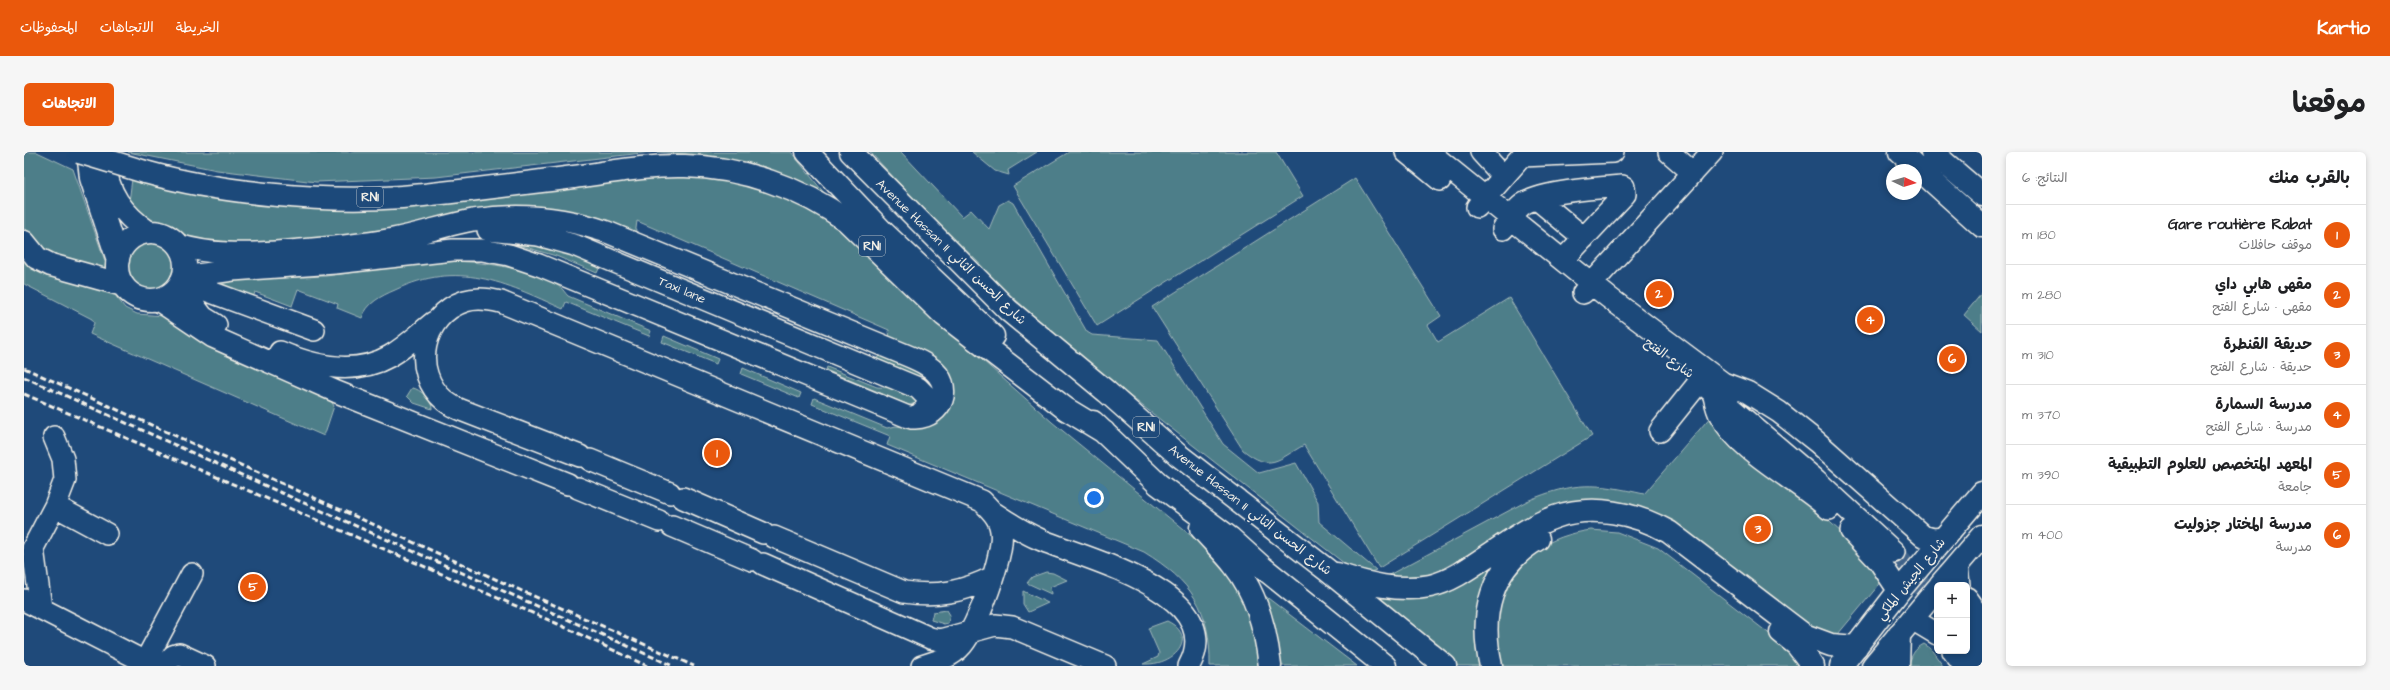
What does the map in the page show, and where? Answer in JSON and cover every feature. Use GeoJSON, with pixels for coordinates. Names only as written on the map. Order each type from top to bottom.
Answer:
{"type":"FeatureCollection","features":[{"type":"Feature","properties":{"kind":"main road","name":"RN1"},"geometry":{"type":"LineString","coordinates":[[79,152],[145,172],[211,186],[265,193],[343,198],[424,195],[654,167],[686,166],[739,174],[799,192],[834,211],[944,315],[1066,409],[1104,432]]}},
{"type":"Feature","properties":{"kind":"main road"},"geometry":{"type":"LineString","coordinates":[[88,152],[91,178],[118,260],[118,273],[123,285]]}},
{"type":"Feature","properties":{"kind":"main road"},"geometry":{"type":"LineString","coordinates":[[104,152],[105,174],[111,190],[129,219],[148,232]]}},
{"type":"Feature","properties":{"kind":"main road","name":"RN1"},"geometry":{"type":"LineString","coordinates":[[807,152],[839,187],[968,314],[1018,359],[1069,399],[1158,484],[1185,506],[1230,538],[1385,666]]}},
{"type":"Feature","properties":{"kind":"main road"},"geometry":{"type":"LineString","coordinates":[[813,152],[839,187]]}},
{"type":"Feature","properties":{"kind":"main road"},"geometry":{"type":"LineString","coordinates":[[1900,152],[1982,226]]}},
{"type":"Feature","properties":{"kind":"main road"},"geometry":{"type":"LineString","coordinates":[[1932,152],[1982,194]]}},
{"type":"Feature","properties":{"kind":"main road","name":"Avenue Hassan II شارع الحسن الثاني"},"geometry":{"type":"LineString","coordinates":[[852,153],[1008,310],[1107,392],[1177,454],[1327,570],[1444,666]]}},
{"type":"Feature","properties":{"kind":"main road"},"geometry":{"type":"LineString","coordinates":[[24,242],[37,258],[51,265],[123,285],[138,298],[158,300],[168,296],[181,281],[185,260],[178,245],[164,234],[148,232],[135,236],[125,244],[118,260]]}},
{"type":"Feature","properties":{"kind":"main road","name":"شارع الجيش الملكي"},"geometry":{"type":"LineString","coordinates":[[1841,666],[1900,591],[1982,493]]}},
{"type":"Feature","properties":{"kind":"main road"},"geometry":{"type":"LineString","coordinates":[[1185,506],[1210,538],[1234,565],[1249,588],[1258,606],[1267,638],[1270,666]]}},
{"type":"Feature","properties":{"kind":"main road"},"geometry":{"type":"LineString","coordinates":[[1327,570],[1381,586],[1405,588],[1432,586],[1462,572],[1529,529],[1554,517],[1574,512],[1610,512],[1646,521],[1669,532],[1804,635],[1831,645],[1856,647]]}},
{"type":"Feature","properties":{"kind":"main road"},"geometry":{"type":"LineString","coordinates":[[1491,666],[1485,643],[1487,609],[1494,588],[1504,569],[1530,544],[1546,534],[1579,523],[1596,522],[1642,532],[1671,549],[1797,645],[1813,666]]}},
{"type":"Feature","properties":{"kind":"main road","name":"شارع الجيش الملكي"},"geometry":{"type":"LineString","coordinates":[[1945,582],[1958,575],[1982,536]]}},
{"type":"Feature","properties":{"kind":"main road","name":"شارع الجيش الملكي"},"geometry":{"type":"LineString","coordinates":[[1872,666],[1934,593]]}},
{"type":"Feature","properties":{"kind":"main road"},"geometry":{"type":"LineString","coordinates":[[1898,666],[1905,627]]}},
{"type":"Feature","properties":{"kind":"street","name":"شارع الفتح"},"geometry":{"type":"LineString","coordinates":[[1406,152],[1481,203],[1588,289],[1712,385],[1747,392],[1779,412],[1817,442],[1923,536],[1933,539],[1944,538]]}},
{"type":"Feature","properties":{"kind":"street","name":"شارع الفتح"},"geometry":{"type":"LineString","coordinates":[[1429,152],[1481,203]]}},
{"type":"Feature","properties":{"kind":"street"},"geometry":{"type":"LineString","coordinates":[[1481,152],[1503,176]]}},
{"type":"Feature","properties":{"kind":"street"},"geometry":{"type":"LineString","coordinates":[[1481,203],[1522,154],[1613,152]]}},
{"type":"Feature","properties":{"kind":"street"},"geometry":{"type":"LineString","coordinates":[[1669,152],[1693,174]]}},
{"type":"Feature","properties":{"kind":"street"},"geometry":{"type":"LineString","coordinates":[[1588,289],[1712,152]]}},
{"type":"Feature","properties":{"kind":"street"},"geometry":{"type":"LineString","coordinates":[[1507,223],[1525,203],[1537,199],[1582,190],[1624,187],[1625,194],[1563,260]]}},
{"type":"Feature","properties":{"kind":"street"},"geometry":{"type":"LineString","coordinates":[[1537,199],[1584,238]]}},
{"type":"Feature","properties":{"kind":"street"},"geometry":{"type":"LineString","coordinates":[[178,245],[199,252],[232,254],[332,248],[394,239],[473,220],[504,217],[569,220],[607,232],[924,363],[939,376],[943,395],[935,412],[927,417],[911,418],[509,255],[482,250],[453,250],[335,263],[233,270],[181,281]]}},
{"type":"Feature","properties":{"kind":"street","name":"شارع الفتح"},"geometry":{"type":"LineString","coordinates":[[1507,223],[1563,260],[1588,289]]}},
{"type":"Feature","properties":{"kind":"street"},"geometry":{"type":"LineString","coordinates":[[181,281],[200,322],[213,336],[337,392],[665,523],[930,638],[940,640],[995,625],[1012,627],[1105,666]]}},
{"type":"Feature","properties":{"kind":"street"},"geometry":{"type":"LineString","coordinates":[[181,281],[314,330]]}},
{"type":"Feature","properties":{"kind":"street"},"geometry":{"type":"LineString","coordinates":[[158,300],[200,322],[217,326],[291,357],[312,363],[346,369],[379,362],[392,355],[449,308],[466,300],[484,298],[501,302],[982,501],[994,513],[1040,540],[1150,583],[1181,607],[1195,631],[1195,650],[1189,666]]}},
{"type":"Feature","properties":{"kind":"street"},"geometry":{"type":"LineString","coordinates":[[436,320],[426,342],[424,354],[426,372],[433,388],[445,402],[461,410],[585,458],[904,592],[920,594],[952,593],[970,588],[993,577]]}},
{"type":"Feature","properties":{"kind":"street"},"geometry":{"type":"LineString","coordinates":[[1660,431],[1712,385]]}},
{"type":"Feature","properties":{"kind":"street"},"geometry":{"type":"LineString","coordinates":[[1712,385],[1814,460],[1898,548]]}},
{"type":"Feature","properties":{"kind":"street"},"geometry":{"type":"LineString","coordinates":[[1712,385],[1719,415],[1728,428],[1744,444],[1820,501],[1867,545],[1900,591]]}},
{"type":"Feature","properties":{"kind":"street"},"geometry":{"type":"LineString","coordinates":[[54,437],[63,459],[65,480],[55,506],[33,548],[33,604],[154,665]]}},
{"type":"Feature","properties":{"kind":"street"},"geometry":{"type":"LineString","coordinates":[[55,506],[107,534]]}},
{"type":"Feature","properties":{"kind":"street"},"geometry":{"type":"LineString","coordinates":[[922,666],[938,661],[954,653],[962,645],[970,633],[993,577],[1002,545],[1001,530],[994,513]]}},
{"type":"Feature","properties":{"kind":"street"},"geometry":{"type":"LineString","coordinates":[[154,665],[192,574]]}},
{"type":"Feature","properties":{"kind":"street"},"geometry":{"type":"LineString","coordinates":[[1970,602],[1982,619]]}},
{"type":"Feature","properties":{"kind":"street"},"geometry":{"type":"LineString","coordinates":[[1905,627],[1934,633]]}},
{"type":"Feature","properties":{"kind":"street"},"geometry":{"type":"LineString","coordinates":[[1970,628],[1982,644]]}},
{"type":"Feature","properties":{"kind":"street"},"geometry":{"type":"LineString","coordinates":[[1970,647],[1982,663]]}},
{"type":"Feature","properties":{"kind":"street"},"geometry":{"type":"LineString","coordinates":[[154,665],[179,654],[205,666]]}},
{"type":"Feature","properties":{"kind":"street"},"geometry":{"type":"LineString","coordinates":[[1955,654],[1964,666]]}},
{"type":"Feature","properties":{"kind":"green space"},"geometry":{"type":"Polygon","coordinates":[[[24,152],[37,152],[73,169],[106,264],[105,270],[47,255],[24,228],[24,152]]]}},
{"type":"Feature","properties":{"kind":"green space"},"geometry":{"type":"Polygon","coordinates":[[[128,152],[651,152],[436,177],[316,182],[217,170],[128,152]]]}},
{"type":"Feature","properties":{"kind":"green space"},"geometry":{"type":"Polygon","coordinates":[[[657,152],[791,152],[825,194],[750,166],[706,156],[657,152]]]}},
{"type":"Feature","properties":{"kind":"green space"},"geometry":{"type":"Polygon","coordinates":[[[870,152],[901,152],[962,217],[971,210],[989,229],[999,205],[1008,200],[1013,203],[1087,332],[1092,335],[1158,340],[1223,444],[1259,473],[1296,463],[1318,502],[1319,522],[1376,570],[1365,574],[1345,564],[1080,357],[970,259],[870,152]]]}},
{"type":"Feature","properties":{"kind":"green space"},"geometry":{"type":"Polygon","coordinates":[[[972,152],[1037,152],[1008,170],[1009,175],[995,171],[972,152]]]}},
{"type":"Feature","properties":{"kind":"green space"},"geometry":{"type":"Polygon","coordinates":[[[1069,152],[1276,152],[1303,196],[1097,326],[1013,186],[1069,152]]]}},
{"type":"Feature","properties":{"kind":"green space"},"geometry":{"type":"Polygon","coordinates":[[[699,175],[736,182],[775,192],[832,221],[946,328],[1052,422],[1195,539],[1229,570],[1246,601],[1263,666],[1210,666],[1207,628],[1195,598],[1174,574],[1144,552],[887,445],[890,436],[812,404],[814,398],[887,428],[896,426],[912,428],[951,395],[890,341],[889,330],[637,221],[635,236],[594,219],[337,239],[231,244],[192,239],[175,229],[143,216],[129,202],[132,179],[233,200],[699,175]]]}},
{"type":"Feature","properties":{"kind":"green space"},"geometry":{"type":"Polygon","coordinates":[[[1355,178],[1441,316],[1428,325],[1438,342],[1509,298],[1592,436],[1379,568],[1304,445],[1280,459],[1267,462],[1253,457],[1243,450],[1152,307],[1355,178]]]}},
{"type":"Feature","properties":{"kind":"green space"},"geometry":{"type":"Polygon","coordinates":[[[528,240],[601,264],[597,273],[556,256],[505,241],[528,240]]]}},
{"type":"Feature","properties":{"kind":"green space"},"geometry":{"type":"Polygon","coordinates":[[[146,242],[156,242],[169,249],[176,262],[176,272],[169,285],[156,292],[146,292],[137,288],[130,281],[126,272],[126,262],[130,253],[137,246],[146,242]]]}},
{"type":"Feature","properties":{"kind":"green space"},"geometry":{"type":"Polygon","coordinates":[[[24,255],[112,291],[125,308],[137,314],[165,316],[203,343],[330,399],[334,406],[324,436],[90,334],[94,323],[92,319],[24,284],[24,255]]]}},
{"type":"Feature","properties":{"kind":"green space"},"geometry":{"type":"Polygon","coordinates":[[[455,261],[496,265],[536,275],[560,287],[568,296],[651,331],[649,336],[566,302],[563,309],[521,290],[480,278],[460,276],[440,277],[418,281],[380,298],[367,308],[362,318],[337,308],[338,304],[298,289],[292,306],[255,292],[252,301],[218,286],[222,282],[231,280],[326,276],[418,264],[455,261]]]}},
{"type":"Feature","properties":{"kind":"green space"},"geometry":{"type":"Polygon","coordinates":[[[1982,293],[1982,331],[1964,315],[1982,293]]]}},
{"type":"Feature","properties":{"kind":"green space"},"geometry":{"type":"Polygon","coordinates":[[[664,336],[718,359],[716,364],[662,342],[664,336]]]}},
{"type":"Feature","properties":{"kind":"green space"},"geometry":{"type":"Polygon","coordinates":[[[882,354],[920,372],[920,378],[869,364],[882,354]]]}},
{"type":"Feature","properties":{"kind":"green space"},"geometry":{"type":"Polygon","coordinates":[[[827,367],[877,387],[894,388],[913,395],[916,403],[909,405],[826,370],[827,367]]]}},
{"type":"Feature","properties":{"kind":"green space"},"geometry":{"type":"Polygon","coordinates":[[[743,368],[801,393],[799,398],[741,374],[743,368]]]}},
{"type":"Feature","properties":{"kind":"green space"},"geometry":{"type":"Polygon","coordinates":[[[412,388],[419,390],[425,396],[432,406],[432,409],[414,403],[407,396],[412,388]]]}},
{"type":"Feature","properties":{"kind":"green space"},"geometry":{"type":"Polygon","coordinates":[[[1712,415],[1864,553],[1883,580],[1838,634],[1818,634],[1615,502],[1595,500],[1574,502],[1550,507],[1432,575],[1418,580],[1387,576],[1527,501],[1559,490],[1572,487],[1598,486],[1644,494],[1712,415]]]}},
{"type":"Feature","properties":{"kind":"green space"},"geometry":{"type":"Polygon","coordinates":[[[1591,530],[1617,532],[1658,548],[1798,656],[1803,666],[1498,666],[1493,616],[1495,607],[1508,580],[1526,558],[1537,550],[1562,537],[1591,530]]]}},
{"type":"Feature","properties":{"kind":"green space"},"geometry":{"type":"Polygon","coordinates":[[[1494,560],[1501,562],[1484,666],[1458,666],[1369,594],[1494,560]]]}},
{"type":"Feature","properties":{"kind":"green space"},"geometry":{"type":"Polygon","coordinates":[[[1046,572],[1053,573],[1067,580],[1050,587],[1051,594],[1027,583],[1032,577],[1046,572]]]}},
{"type":"Feature","properties":{"kind":"green space"},"geometry":{"type":"Polygon","coordinates":[[[1256,589],[1357,666],[1278,666],[1256,589]]]}},
{"type":"Feature","properties":{"kind":"green space"},"geometry":{"type":"Polygon","coordinates":[[[1023,591],[1048,603],[1028,612],[1023,604],[1023,591]]]}},
{"type":"Feature","properties":{"kind":"green space"},"geometry":{"type":"Polygon","coordinates":[[[947,610],[950,615],[948,623],[944,624],[931,620],[933,612],[947,610]]]}},
{"type":"Feature","properties":{"kind":"green space"},"geometry":{"type":"Polygon","coordinates":[[[1167,621],[1177,627],[1181,634],[1182,642],[1179,649],[1174,655],[1165,660],[1143,664],[1158,657],[1159,653],[1148,628],[1167,621]]]}},
{"type":"Feature","properties":{"kind":"green space"},"geometry":{"type":"Polygon","coordinates":[[[1924,644],[1930,648],[1943,666],[1909,666],[1914,653],[1924,644]]]}},
{"type":"Feature","properties":{"kind":"tunnel"},"geometry":{"type":"LineString","coordinates":[[1894,552],[1934,600]]}},
{"type":"Feature","properties":{"kind":"railway"},"geometry":{"type":"LineString","coordinates":[[24,368],[522,591],[694,666]]}},
{"type":"Feature","properties":{"kind":"railway"},"geometry":{"type":"LineString","coordinates":[[24,377],[295,499],[673,666]]}},
{"type":"Feature","properties":{"kind":"railway"},"geometry":{"type":"LineString","coordinates":[[24,394],[558,624],[647,666]]}},
{"type":"Feature","properties":{"kind":"place","name":"مقهى هابي داي"},"geometry":{"type":"Point","coordinates":[1659,294]}},
{"type":"Feature","properties":{"kind":"place","name":"مدرسة السمارة"},"geometry":{"type":"Point","coordinates":[1870,320]}},
{"type":"Feature","properties":{"kind":"place","name":"مدرسة المختار جزوليت"},"geometry":{"type":"Point","coordinates":[1952,359]}},
{"type":"Feature","properties":{"kind":"place","name":"Gare routière Rabat"},"geometry":{"type":"Point","coordinates":[717,453]}},
{"type":"Feature","properties":{"kind":"place","name":"حديقة القنطرة"},"geometry":{"type":"Point","coordinates":[1758,529]}},
{"type":"Feature","properties":{"kind":"place","name":"المعهد المتخصص للعلوم التطبيقية"},"geometry":{"type":"Point","coordinates":[253,587]}}]}
